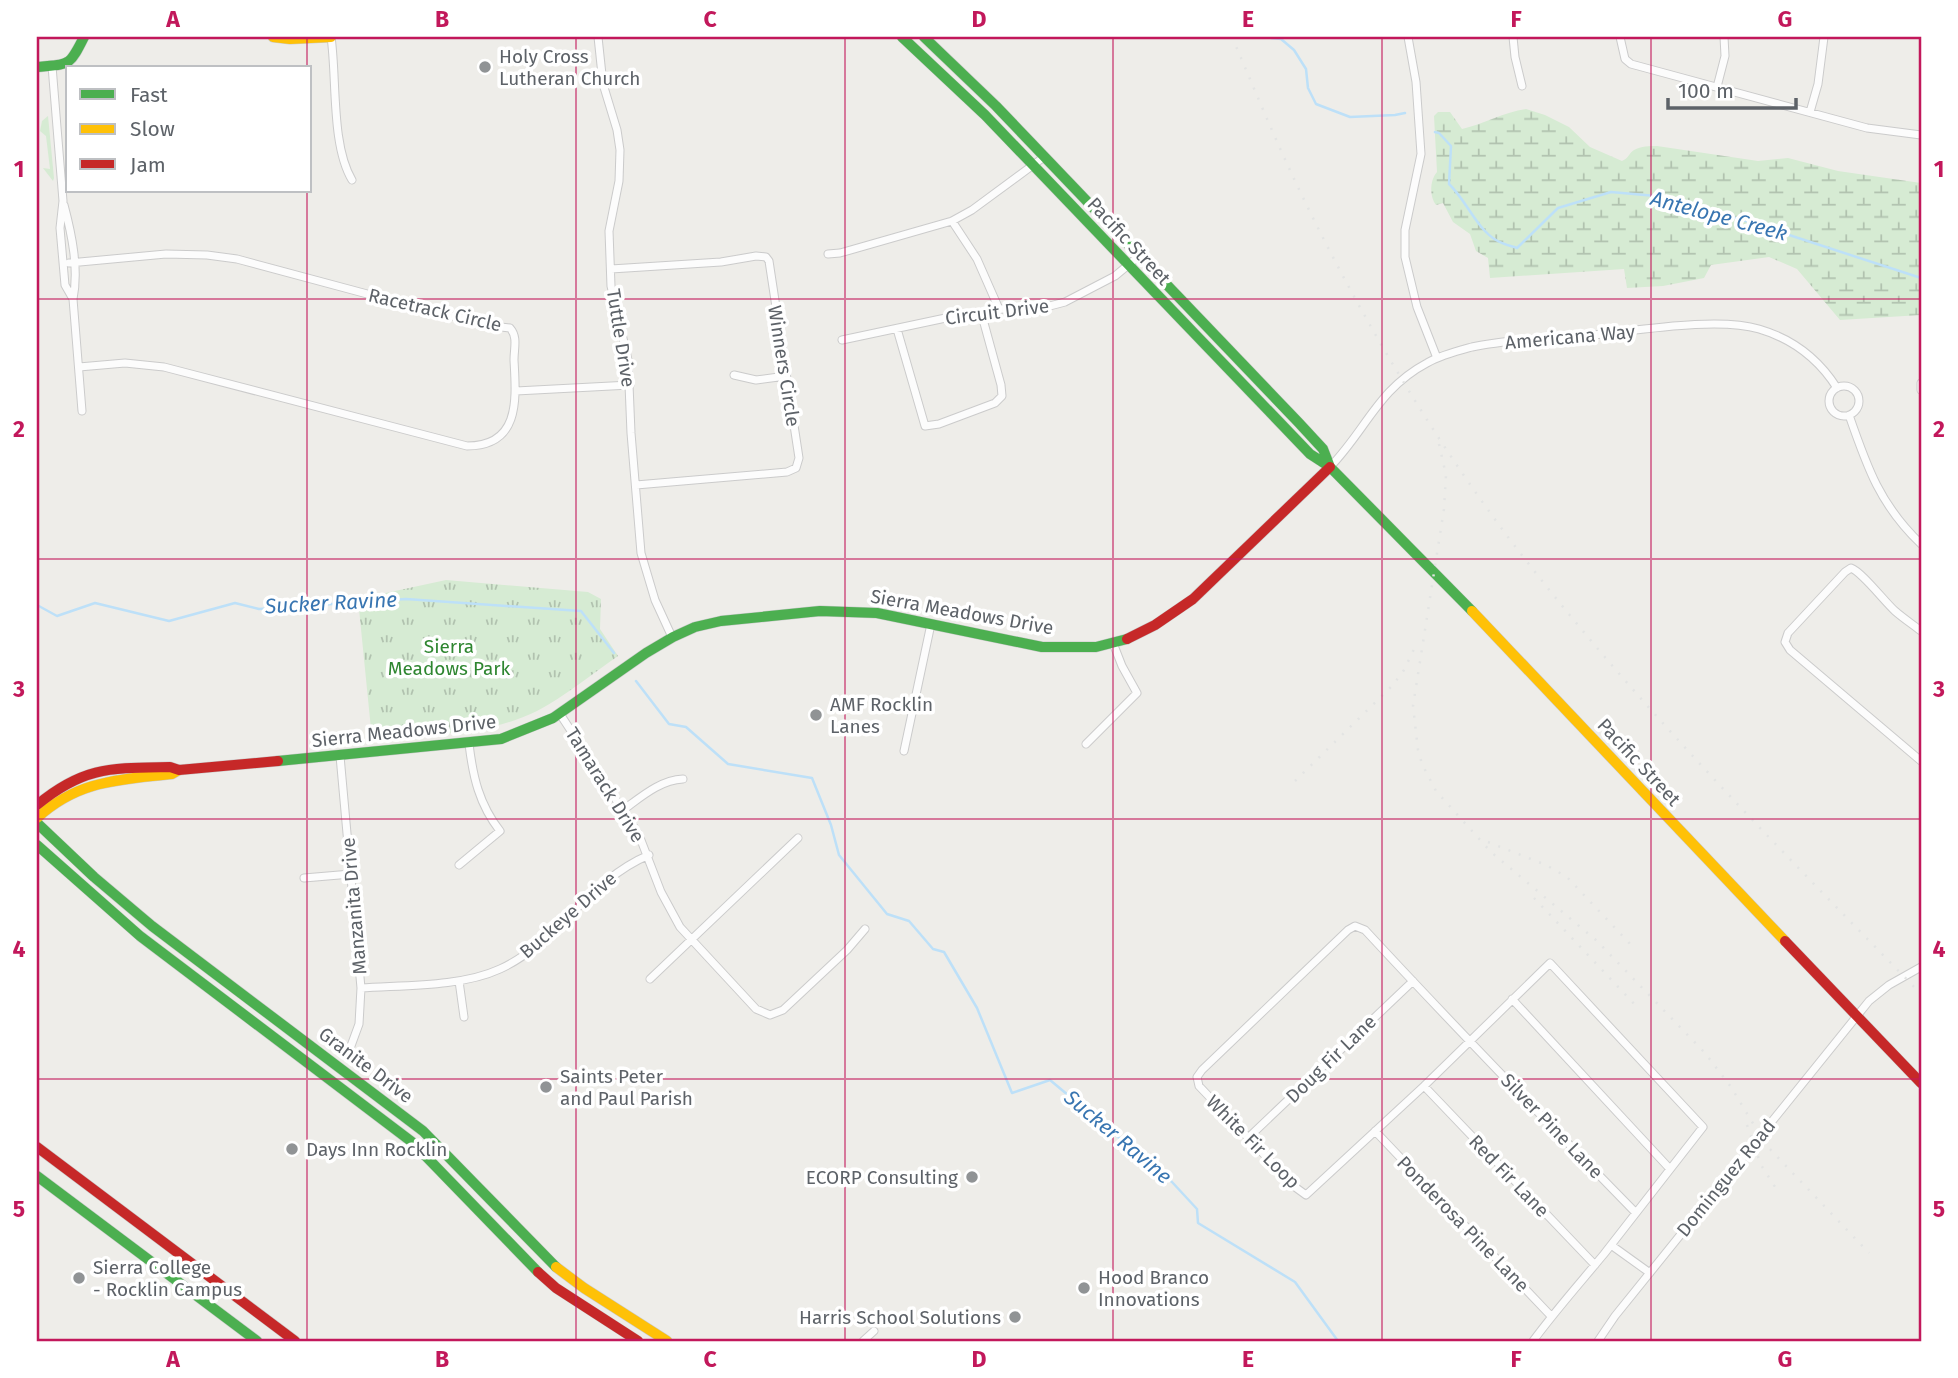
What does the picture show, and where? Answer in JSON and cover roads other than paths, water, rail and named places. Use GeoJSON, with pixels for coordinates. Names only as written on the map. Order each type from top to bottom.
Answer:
{"type":"FeatureCollection","features":[{"type":"Feature","properties":{"kind":"main road"},"geometry":{"type":"LineString","coordinates":[[37,67],[72,61],[84,37]]}},
{"type":"Feature","properties":{"kind":"main road"},"geometry":{"type":"LineString","coordinates":[[278,37],[331,37]]}},
{"type":"Feature","properties":{"kind":"main road","name":"Pacific Street"},"geometry":{"type":"LineString","coordinates":[[902,37],[985,115],[1318,461],[1330,467],[1471,610],[1921,1083]]}},
{"type":"Feature","properties":{"kind":"main road","name":"Pacific Street"},"geometry":{"type":"LineString","coordinates":[[924,37],[996,106],[1323,449],[1330,467]]}},
{"type":"Feature","properties":{"kind":"main road","name":"Sierra Meadows Drive"},"geometry":{"type":"LineString","coordinates":[[37,805],[60,787],[91,773],[170,767],[179,770],[340,756],[469,744],[514,735],[560,714],[646,653],[672,638],[695,627],[721,621],[820,611],[877,613],[1035,647],[1078,648],[1113,643],[1146,630],[1193,599],[1330,467]]}},
{"type":"Feature","properties":{"kind":"main road","name":"Sierra Meadows Drive"},"geometry":{"type":"LineString","coordinates":[[37,818],[55,801],[74,790],[93,784],[172,774],[179,770]]}},
{"type":"Feature","properties":{"kind":"main road"},"geometry":{"type":"LineString","coordinates":[[91,773],[127,779]]}},
{"type":"Feature","properties":{"kind":"main road","name":"Granite Drive"},"geometry":{"type":"LineString","coordinates":[[37,823],[94,877],[152,926],[416,1125],[558,1269],[667,1341]]}},
{"type":"Feature","properties":{"kind":"main road","name":"Granite Drive"},"geometry":{"type":"LineString","coordinates":[[37,845],[140,936],[412,1142],[528,1263],[556,1288],[638,1341]]}},
{"type":"Feature","properties":{"kind":"main road"},"geometry":{"type":"LineString","coordinates":[[37,1147],[295,1341]]}},
{"type":"Feature","properties":{"kind":"main road"},"geometry":{"type":"LineString","coordinates":[[37,1176],[257,1341]]}},
{"type":"Feature","properties":{"kind":"street"},"geometry":{"type":"LineString","coordinates":[[331,37],[341,150],[346,171],[352,180]]}},
{"type":"Feature","properties":{"kind":"street","name":"Tuttle Drive"},"geometry":{"type":"LineString","coordinates":[[598,37],[605,90],[620,150],[619,181],[609,231],[611,269],[613,299],[627,349],[642,553],[655,600],[672,638]]}},
{"type":"Feature","properties":{"kind":"street"},"geometry":{"type":"LineString","coordinates":[[1408,37],[1416,82],[1421,153],[1405,230],[1405,257],[1417,307],[1437,358]]}},
{"type":"Feature","properties":{"kind":"street"},"geometry":{"type":"LineString","coordinates":[[1513,37],[1514,57],[1522,86]]}},
{"type":"Feature","properties":{"kind":"street"},"geometry":{"type":"LineString","coordinates":[[1620,37],[1625,59],[1631,64],[1867,128],[1921,135],[1921,126]]}},
{"type":"Feature","properties":{"kind":"street"},"geometry":{"type":"LineString","coordinates":[[1717,87],[1725,56],[1724,37]]}},
{"type":"Feature","properties":{"kind":"street"},"geometry":{"type":"LineString","coordinates":[[1810,112],[1818,85],[1824,37]]}},
{"type":"Feature","properties":{"kind":"street"},"geometry":{"type":"LineString","coordinates":[[52,66],[63,201],[60,228],[65,285],[73,299]]}},
{"type":"Feature","properties":{"kind":"street"},"geometry":{"type":"LineString","coordinates":[[828,254],[840,253],[952,221],[972,210],[1044,157]]}},
{"type":"Feature","properties":{"kind":"street"},"geometry":{"type":"LineString","coordinates":[[63,201],[71,228],[71,263],[76,285],[73,299],[82,411]]}},
{"type":"Feature","properties":{"kind":"street"},"geometry":{"type":"LineString","coordinates":[[952,221],[977,259],[999,309]]}},
{"type":"Feature","properties":{"kind":"street","name":"Racetrack Circle"},"geometry":{"type":"LineString","coordinates":[[71,263],[166,254],[237,259],[397,302],[510,328],[515,335],[516,391],[514,414],[505,430],[491,441],[467,446],[164,367],[125,363],[79,367]]}},
{"type":"Feature","properties":{"kind":"street","name":"Circuit Drive"},"geometry":{"type":"LineString","coordinates":[[842,340],[981,312],[1046,307],[1065,302],[1115,276],[1139,256]]}},
{"type":"Feature","properties":{"kind":"street","name":"Winners Circle"},"geometry":{"type":"LineString","coordinates":[[611,269],[766,257],[769,261],[799,458],[799,464],[793,471],[636,485]]}},
{"type":"Feature","properties":{"kind":"street"},"geometry":{"type":"LineString","coordinates":[[897,329],[926,426],[939,424],[995,403],[1002,397],[981,312]]}},
{"type":"Feature","properties":{"kind":"street","name":"Americana Way"},"geometry":{"type":"LineString","coordinates":[[1330,467],[1348,448],[1370,413],[1393,386],[1437,358],[1485,345],[1695,326],[1736,325],[1778,335],[1799,346],[1816,360],[1837,388]]}},
{"type":"Feature","properties":{"kind":"street"},"geometry":{"type":"LineString","coordinates":[[734,375],[756,380],[786,376]]}},
{"type":"Feature","properties":{"kind":"street"},"geometry":{"type":"LineString","coordinates":[[1921,383],[1921,390]]}},
{"type":"Feature","properties":{"kind":"street"},"geometry":{"type":"LineString","coordinates":[[516,391],[630,385]]}},
{"type":"Feature","properties":{"kind":"street"},"geometry":{"type":"LineString","coordinates":[[1850,387],[1858,396],[1857,408],[1849,415],[1839,415],[1830,406],[1830,397],[1837,388],[1850,387]]}},
{"type":"Feature","properties":{"kind":"street"},"geometry":{"type":"LineString","coordinates":[[1849,415],[1868,470],[1882,498],[1921,544]]}},
{"type":"Feature","properties":{"kind":"street"},"geometry":{"type":"LineString","coordinates":[[1921,631],[1895,610],[1858,571],[1851,568],[1788,633],[1785,642],[1790,650],[1921,761]]}},
{"type":"Feature","properties":{"kind":"street"},"geometry":{"type":"LineString","coordinates":[[904,751],[931,624]]}},
{"type":"Feature","properties":{"kind":"street"},"geometry":{"type":"LineString","coordinates":[[1086,744],[1137,694],[1113,643]]}},
{"type":"Feature","properties":{"kind":"street","name":"Tamarack Drive"},"geometry":{"type":"LineString","coordinates":[[560,714],[649,855],[669,909],[691,941],[749,1003],[763,1013],[775,1015],[847,950],[865,929]]}},
{"type":"Feature","properties":{"kind":"street"},"geometry":{"type":"LineString","coordinates":[[459,865],[500,831],[490,818],[477,791],[469,744]]}},
{"type":"Feature","properties":{"kind":"street","name":"Manzanita Drive"},"geometry":{"type":"LineString","coordinates":[[340,756],[361,988],[359,1024],[348,1054]]}},
{"type":"Feature","properties":{"kind":"street"},"geometry":{"type":"LineString","coordinates":[[623,810],[659,786],[675,779],[683,779]]}},
{"type":"Feature","properties":{"kind":"street"},"geometry":{"type":"LineString","coordinates":[[650,979],[798,838]]}},
{"type":"Feature","properties":{"kind":"street","name":"Buckeye Drive"},"geometry":{"type":"LineString","coordinates":[[361,988],[459,981],[489,974],[516,961],[609,878],[649,855]]}},
{"type":"Feature","properties":{"kind":"street"},"geometry":{"type":"LineString","coordinates":[[304,878],[351,874]]}},
{"type":"Feature","properties":{"kind":"street","name":"White Fir Loop"},"geometry":{"type":"LineString","coordinates":[[1356,926],[1365,930],[1469,1039],[1424,1086],[1306,1195],[1295,1187],[1206,1095],[1199,1086],[1197,1077],[1338,939],[1356,926]]}},
{"type":"Feature","properties":{"kind":"street"},"geometry":{"type":"LineString","coordinates":[[1469,1039],[1550,963],[1703,1126],[1533,1341]]}},
{"type":"Feature","properties":{"kind":"street","name":"Dominguez Road"},"geometry":{"type":"LineString","coordinates":[[1598,1341],[1615,1316],[1856,1016],[1873,997],[1921,967]]}},
{"type":"Feature","properties":{"kind":"street"},"geometry":{"type":"LineString","coordinates":[[459,981],[464,1017]]}},
{"type":"Feature","properties":{"kind":"street","name":"Doug Fir Lane"},"geometry":{"type":"LineString","coordinates":[[1249,1137],[1413,982]]}},
{"type":"Feature","properties":{"kind":"street"},"geometry":{"type":"LineString","coordinates":[[1512,999],[1670,1169]]}},
{"type":"Feature","properties":{"kind":"street","name":"Silver Pine Lane"},"geometry":{"type":"LineString","coordinates":[[1469,1039],[1636,1213]]}},
{"type":"Feature","properties":{"kind":"street","name":"Red Fir Lane"},"geometry":{"type":"LineString","coordinates":[[1424,1086],[1595,1265]]}},
{"type":"Feature","properties":{"kind":"street","name":"Ponderosa Pine Lane"},"geometry":{"type":"LineString","coordinates":[[1375,1131],[1551,1316]]}},
{"type":"Feature","properties":{"kind":"street"},"geometry":{"type":"LineString","coordinates":[[1611,1245],[1650,1273]]}},
{"type":"Feature","properties":{"kind":"street"},"geometry":{"type":"LineString","coordinates":[[863,1341],[874,1331]]}},
{"type":"Feature","properties":{"kind":"waterway","name":"Antelope Creek"},"geometry":{"type":"LineString","coordinates":[[1261,37],[1281,39],[1294,50],[1306,69],[1308,88],[1316,104],[1350,117],[1405,113]]}},
{"type":"Feature","properties":{"kind":"waterway","name":"Antelope Creek"},"geometry":{"type":"LineString","coordinates":[[1435,132],[1451,146],[1449,184],[1489,235],[1501,243],[1517,248],[1558,208],[1611,192],[1656,196],[1746,221],[1921,278]]}},
{"type":"Feature","properties":{"kind":"waterway","name":"Sucker Ravine"},"geometry":{"type":"LineString","coordinates":[[37,605],[57,616],[95,603],[169,621],[235,603],[259,609],[406,599],[581,611],[614,653]]}},
{"type":"Feature","properties":{"kind":"waterway","name":"Sucker Ravine"},"geometry":{"type":"LineString","coordinates":[[636,681],[669,724],[686,727],[728,764],[812,778],[831,825],[839,855],[887,914],[909,921],[933,949],[944,952],[977,1008],[1012,1093],[1050,1080],[1172,1182],[1197,1209],[1198,1223],[1295,1282],[1338,1341]]}},
{"type":"Feature","properties":{"kind":"railway"},"geometry":{"type":"LineString","coordinates":[[1232,37],[1289,168],[1361,309],[1416,402],[1505,533],[1602,654],[1654,713],[1759,827],[1921,994]]}},
{"type":"Feature","properties":{"kind":"railway"},"geometry":{"type":"LineString","coordinates":[[1439,444],[1446,475],[1444,509],[1413,706],[1418,750],[1436,791],[1491,852],[1597,941],[1705,1053],[1731,1087],[1766,1145],[1869,1253]]}},
{"type":"Feature","properties":{"kind":"railway"},"geometry":{"type":"LineString","coordinates":[[1295,781],[1393,685],[1416,645]]}},
{"type":"Feature","properties":{"kind":"railway"},"geometry":{"type":"LineString","coordinates":[[1488,842],[1546,865],[1567,877],[1633,947]]}},
{"type":"Feature","properties":{"kind":"railway"},"geometry":{"type":"LineString","coordinates":[[1534,898],[1639,1009]]}},
{"type":"Feature","properties":{"kind":"railway"},"geometry":{"type":"LineString","coordinates":[[1747,1125],[1761,1165],[1779,1193]]}},
{"type":"Feature","properties":{"kind":"place","name":"Holy Cross Lutheran Church"},"geometry":{"type":"Point","coordinates":[485,67]}},
{"type":"Feature","properties":{"kind":"place","name":"AMF Rocklin Lanes"},"geometry":{"type":"Point","coordinates":[816,715]}},
{"type":"Feature","properties":{"kind":"place","name":"Saints Peter and Paul Parish"},"geometry":{"type":"Point","coordinates":[546,1087]}},
{"type":"Feature","properties":{"kind":"place","name":"Days Inn Rocklin"},"geometry":{"type":"Point","coordinates":[292,1149]}},
{"type":"Feature","properties":{"kind":"place","name":"ECORP Consulting"},"geometry":{"type":"Point","coordinates":[972,1177]}},
{"type":"Feature","properties":{"kind":"place","name":"Sierra College - Rocklin Campus"},"geometry":{"type":"Point","coordinates":[79,1278]}},
{"type":"Feature","properties":{"kind":"place","name":"Hood Branco Innovations"},"geometry":{"type":"Point","coordinates":[1084,1288]}},
{"type":"Feature","properties":{"kind":"place","name":"Harris School Solutions"},"geometry":{"type":"Point","coordinates":[1015,1317]}},
{"type":"Feature","properties":{"kind":"park label","name":"Sierra Meadows Park"},"geometry":{"type":"Point","coordinates":[449,657]}}]}
